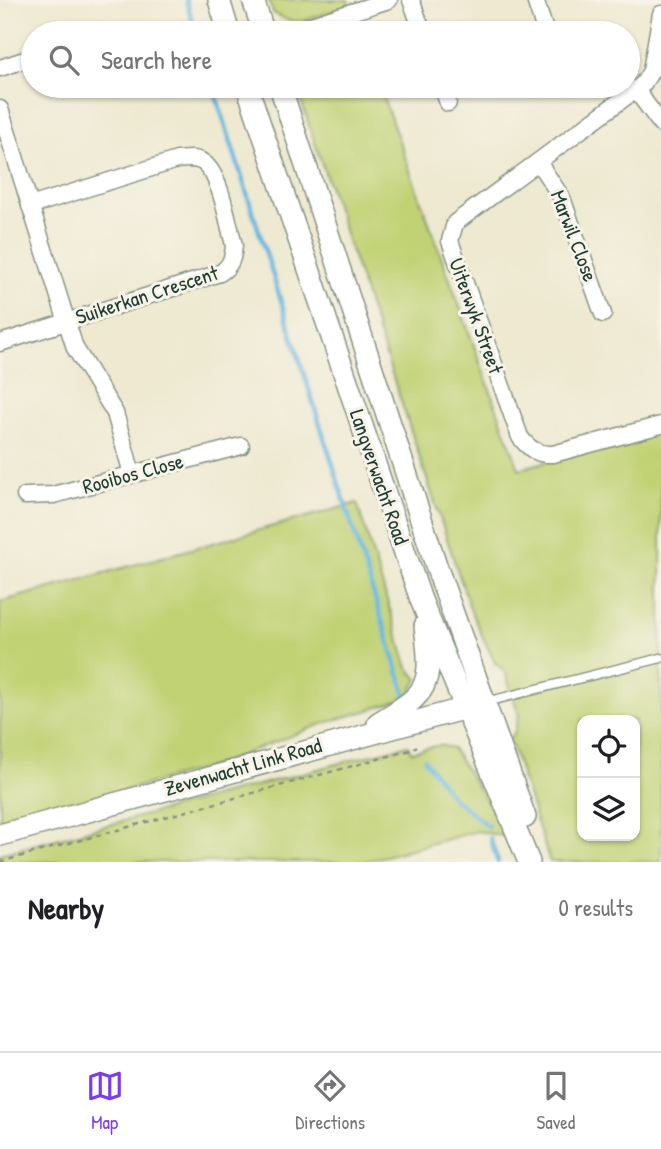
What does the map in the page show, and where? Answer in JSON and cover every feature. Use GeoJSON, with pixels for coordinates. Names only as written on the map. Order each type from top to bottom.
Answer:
{"type":"FeatureCollection","features":[{"type":"Feature","properties":{"kind":"street"},"geometry":{"type":"LineString","coordinates":[[219,0],[225,21]]}},
{"type":"Feature","properties":{"kind":"street"},"geometry":{"type":"LineString","coordinates":[[253,0],[260,21]]}},
{"type":"Feature","properties":{"kind":"street"},"geometry":{"type":"LineString","coordinates":[[323,21],[389,0]]}},
{"type":"Feature","properties":{"kind":"street"},"geometry":{"type":"LineString","coordinates":[[411,0],[419,21]]}},
{"type":"Feature","properties":{"kind":"street"},"geometry":{"type":"LineString","coordinates":[[535,0],[542,21]]}},
{"type":"Feature","properties":{"kind":"street","name":"Uiterwyk Street"},"geometry":{"type":"LineString","coordinates":[[640,86],[649,76],[661,14]]}},
{"type":"Feature","properties":{"kind":"street"},"geometry":{"type":"LineString","coordinates":[[0,68],[21,61]]}},
{"type":"Feature","properties":{"kind":"street"},"geometry":{"type":"LineString","coordinates":[[640,95],[661,124]]}},
{"type":"Feature","properties":{"kind":"street","name":"Langverwacht Road"},"geometry":{"type":"LineString","coordinates":[[251,98],[421,600],[476,705],[542,862]]}},
{"type":"Feature","properties":{"kind":"street","name":"Langverwacht Road"},"geometry":{"type":"LineString","coordinates":[[285,98],[437,568],[476,705],[529,862]]}},
{"type":"Feature","properties":{"kind":"street"},"geometry":{"type":"LineString","coordinates":[[446,98],[447,103]]}},
{"type":"Feature","properties":{"kind":"street","name":"Uiterwyk Street"},"geometry":{"type":"LineString","coordinates":[[625,98],[455,223],[450,242],[520,437],[526,445],[543,455],[661,425]]}},
{"type":"Feature","properties":{"kind":"street"},"geometry":{"type":"LineString","coordinates":[[0,109],[66,322],[80,360],[115,413],[131,474]]}},
{"type":"Feature","properties":{"kind":"street","name":"Suikerkan Crescent"},"geometry":{"type":"LineString","coordinates":[[30,206],[177,160],[198,160],[204,163],[216,180],[234,245],[227,269],[66,322]]}},
{"type":"Feature","properties":{"kind":"street","name":"Marwil Close"},"geometry":{"type":"LineString","coordinates":[[538,162],[562,198],[603,314]]}},
{"type":"Feature","properties":{"kind":"street"},"geometry":{"type":"LineString","coordinates":[[0,343],[66,322]]}},
{"type":"Feature","properties":{"kind":"street","name":"Rooibos Close"},"geometry":{"type":"LineString","coordinates":[[25,496],[54,495],[240,446]]}},
{"type":"Feature","properties":{"kind":"street"},"geometry":{"type":"LineString","coordinates":[[355,736],[417,699],[424,688],[429,666],[421,600]]}},
{"type":"Feature","properties":{"kind":"street","name":"Zevenwacht Link Road"},"geometry":{"type":"LineString","coordinates":[[0,835],[476,705]]}},
{"type":"Feature","properties":{"kind":"lane"},"geometry":{"type":"LineString","coordinates":[[476,705],[661,658]]}},
{"type":"Feature","properties":{"kind":"path"},"geometry":{"type":"LineString","coordinates":[[0,862],[312,778],[417,746]]}},
{"type":"Feature","properties":{"kind":"green space"},"geometry":{"type":"Polygon","coordinates":[[[269,0],[348,0],[350,6],[302,21],[287,20],[273,13],[269,0]]]}},
{"type":"Feature","properties":{"kind":"green space"},"geometry":{"type":"Polygon","coordinates":[[[300,98],[383,98],[519,469],[661,431],[661,862],[550,862],[509,737],[514,734],[519,715],[505,672],[495,663],[472,614],[300,98]]]}},
{"type":"Feature","properties":{"kind":"green space"},"geometry":{"type":"Polygon","coordinates":[[[357,503],[408,668],[418,679],[411,692],[398,701],[322,724],[207,768],[0,824],[0,602],[357,503]]]}},
{"type":"Feature","properties":{"kind":"green space"},"geometry":{"type":"Polygon","coordinates":[[[408,745],[411,752],[440,745],[452,748],[498,819],[504,836],[477,831],[363,862],[0,862],[0,854],[408,745]]]}},
{"type":"Feature","properties":{"kind":"waterway"},"geometry":{"type":"LineString","coordinates":[[186,0],[192,21]]}},
{"type":"Feature","properties":{"kind":"waterway"},"geometry":{"type":"LineString","coordinates":[[217,98],[406,696]]}},
{"type":"Feature","properties":{"kind":"waterway"},"geometry":{"type":"LineString","coordinates":[[424,759],[452,797],[488,826]]}},
{"type":"Feature","properties":{"kind":"waterway"},"geometry":{"type":"LineString","coordinates":[[490,838],[498,862]]}}]}
